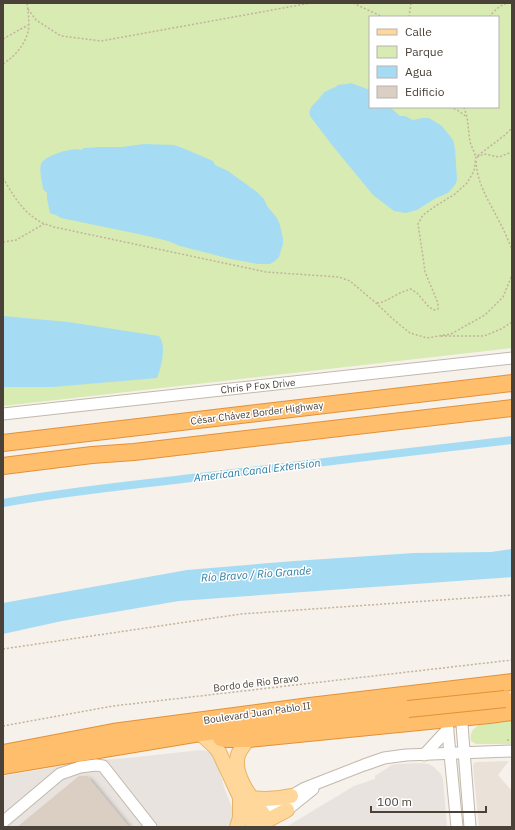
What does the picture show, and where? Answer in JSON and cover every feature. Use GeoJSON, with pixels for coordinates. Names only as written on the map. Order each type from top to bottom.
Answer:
{"type":"FeatureCollection","features":[{"type":"Feature","properties":{"kind":"highway","name":"César Chávez Border Highway"},"geometry":{"type":"LineString","coordinates":[[3,443],[512,383]]}},
{"type":"Feature","properties":{"kind":"highway"},"geometry":{"type":"LineString","coordinates":[[3,466],[512,408]]}},
{"type":"Feature","properties":{"kind":"highway","name":"Boulevard Juan Pablo II"},"geometry":{"type":"LineString","coordinates":[[3,753],[113,732],[310,706],[512,682]]}},
{"type":"Feature","properties":{"kind":"highway"},"geometry":{"type":"LineString","coordinates":[[310,706],[337,712],[512,691]]}},
{"type":"Feature","properties":{"kind":"highway"},"geometry":{"type":"LineString","coordinates":[[487,695],[482,697],[480,700],[480,705],[482,710],[489,715]]}},
{"type":"Feature","properties":{"kind":"highway","name":"Boulevard Juan Pablo II"},"geometry":{"type":"LineString","coordinates":[[3,766],[206,732],[512,698]]}},
{"type":"Feature","properties":{"kind":"highway"},"geometry":{"type":"LineString","coordinates":[[415,703],[420,706],[422,710],[422,714],[417,722]]}},
{"type":"Feature","properties":{"kind":"highway"},"geometry":{"type":"LineString","coordinates":[[206,732],[214,734],[220,738],[248,739],[417,722],[452,722],[512,712]]}},
{"type":"Feature","properties":{"kind":"main road"},"geometry":{"type":"LineString","coordinates":[[206,732],[223,760],[230,778],[246,799],[258,823],[288,810]]}},
{"type":"Feature","properties":{"kind":"main road"},"geometry":{"type":"LineString","coordinates":[[237,827],[246,799],[237,765],[238,756],[248,739]]}},
{"type":"Feature","properties":{"kind":"main road"},"geometry":{"type":"LineString","coordinates":[[246,799],[276,799],[291,796]]}},
{"type":"Feature","properties":{"kind":"street","name":"Chris P Fox Drive"},"geometry":{"type":"LineString","coordinates":[[3,414],[512,358]]}},
{"type":"Feature","properties":{"kind":"street"},"geometry":{"type":"LineString","coordinates":[[453,699],[450,754],[456,827]]}},
{"type":"Feature","properties":{"kind":"street"},"geometry":{"type":"LineString","coordinates":[[452,722],[464,753],[470,827]]}},
{"type":"Feature","properties":{"kind":"street"},"geometry":{"type":"LineString","coordinates":[[424,755],[452,722]]}},
{"type":"Feature","properties":{"kind":"street"},"geometry":{"type":"LineString","coordinates":[[258,823],[291,796],[320,782],[384,758],[406,755],[512,751]]}},
{"type":"Feature","properties":{"kind":"street"},"geometry":{"type":"LineString","coordinates":[[3,822],[60,774],[80,767],[96,765],[103,766],[151,827]]}},
{"type":"Feature","properties":{"kind":"street"},"geometry":{"type":"LineString","coordinates":[[288,810],[320,782]]}},
{"type":"Feature","properties":{"kind":"path"},"geometry":{"type":"LineString","coordinates":[[3,64],[20,49],[28,31],[27,3]]}},
{"type":"Feature","properties":{"kind":"path"},"geometry":{"type":"LineString","coordinates":[[28,9],[36,20],[61,36],[101,41],[311,3]]}},
{"type":"Feature","properties":{"kind":"path"},"geometry":{"type":"LineString","coordinates":[[353,3],[381,16]]}},
{"type":"Feature","properties":{"kind":"path"},"geometry":{"type":"LineString","coordinates":[[409,16],[411,3]]}},
{"type":"Feature","properties":{"kind":"path"},"geometry":{"type":"LineString","coordinates":[[490,16],[497,9],[507,3]]}},
{"type":"Feature","properties":{"kind":"path"},"geometry":{"type":"LineString","coordinates":[[3,39],[28,25]]}},
{"type":"Feature","properties":{"kind":"path"},"geometry":{"type":"LineString","coordinates":[[452,108],[467,117]]}},
{"type":"Feature","properties":{"kind":"path"},"geometry":{"type":"LineString","coordinates":[[464,108],[470,142],[476,157],[477,170],[481,185],[512,249]]}},
{"type":"Feature","properties":{"kind":"path"},"geometry":{"type":"LineString","coordinates":[[376,304],[411,289],[417,293],[429,307],[434,310],[438,309],[438,303],[425,272],[418,224],[423,215],[455,194],[467,183],[474,171],[476,157],[512,128]]}},
{"type":"Feature","properties":{"kind":"path"},"geometry":{"type":"LineString","coordinates":[[476,157],[484,154],[499,157],[512,152]]}},
{"type":"Feature","properties":{"kind":"path"},"geometry":{"type":"LineString","coordinates":[[3,178],[18,203],[28,214],[44,224],[266,272],[339,278],[350,281],[410,333],[427,338],[451,334],[485,315],[503,297],[512,275],[512,270]]}},
{"type":"Feature","properties":{"kind":"path"},"geometry":{"type":"LineString","coordinates":[[3,242],[16,240],[44,224]]}},
{"type":"Feature","properties":{"kind":"path"},"geometry":{"type":"LineString","coordinates":[[437,336],[484,336],[501,329],[512,322]]}},
{"type":"Feature","properties":{"kind":"path"},"geometry":{"type":"LineString","coordinates":[[3,649],[241,614],[512,595]]}},
{"type":"Feature","properties":{"kind":"path","name":"Bordo de Rio Bravo"},"geometry":{"type":"LineString","coordinates":[[3,726],[113,706],[512,660]]}},
{"type":"Feature","properties":{"kind":"path"},"geometry":{"type":"LineString","coordinates":[[507,740],[512,740]]}},
{"type":"Feature","properties":{"kind":"shaded area"},"geometry":{"type":"Polygon","coordinates":[[[201,750],[213,754],[235,815],[233,822],[226,827],[3,827],[3,776],[97,760],[201,750]]]}},
{"type":"Feature","properties":{"kind":"shaded area"},"geometry":{"type":"Polygon","coordinates":[[[509,761],[498,775],[512,791],[512,827],[479,827],[473,767],[474,763],[509,761]]]}},
{"type":"Feature","properties":{"kind":"shaded area"},"geometry":{"type":"Polygon","coordinates":[[[429,764],[434,767],[441,774],[443,779],[447,827],[286,827],[354,786],[375,779],[375,776],[392,765],[429,764]]]}},
{"type":"Feature","properties":{"kind":"green space"},"geometry":{"type":"Polygon","coordinates":[[[3,3],[512,3],[512,348],[3,406],[3,3]]]}},
{"type":"Feature","properties":{"kind":"green space"},"geometry":{"type":"Polygon","coordinates":[[[512,720],[512,744],[476,744],[471,741],[471,732],[479,725],[512,720]]]}},
{"type":"Feature","properties":{"kind":"water"},"geometry":{"type":"Polygon","coordinates":[[[351,83],[369,90],[369,108],[391,108],[400,116],[405,116],[413,120],[429,118],[442,126],[453,140],[455,148],[457,180],[455,185],[448,193],[436,198],[417,210],[406,213],[394,211],[373,195],[310,116],[311,107],[324,93],[338,85],[351,83]]]}},
{"type":"Feature","properties":{"kind":"water"},"geometry":{"type":"Polygon","coordinates":[[[144,144],[174,145],[185,149],[213,161],[215,165],[228,171],[257,192],[264,199],[280,225],[283,244],[279,257],[270,264],[257,264],[231,259],[143,235],[61,218],[50,213],[47,193],[43,189],[40,167],[41,164],[48,158],[60,152],[77,149],[122,147],[144,144]]]}},
{"type":"Feature","properties":{"kind":"water"},"geometry":{"type":"Polygon","coordinates":[[[3,316],[68,322],[159,336],[163,345],[163,351],[162,363],[157,378],[53,387],[3,387],[3,316]]]}},
{"type":"Feature","properties":{"kind":"water","name":"Río Bravo / Rio Grande"},"geometry":{"type":"Polygon","coordinates":[[[512,549],[512,577],[179,601],[62,621],[3,634],[3,603],[187,570],[414,553],[491,552],[512,549]]]}},
{"type":"Feature","properties":{"kind":"building"},"geometry":{"type":"Polygon","coordinates":[[[79,776],[87,776],[129,827],[17,827],[79,776]]]}},
{"type":"Feature","properties":{"kind":"waterway","name":"American Canal Extension"},"geometry":{"type":"LineString","coordinates":[[3,503],[93,490],[512,440]]}}]}
